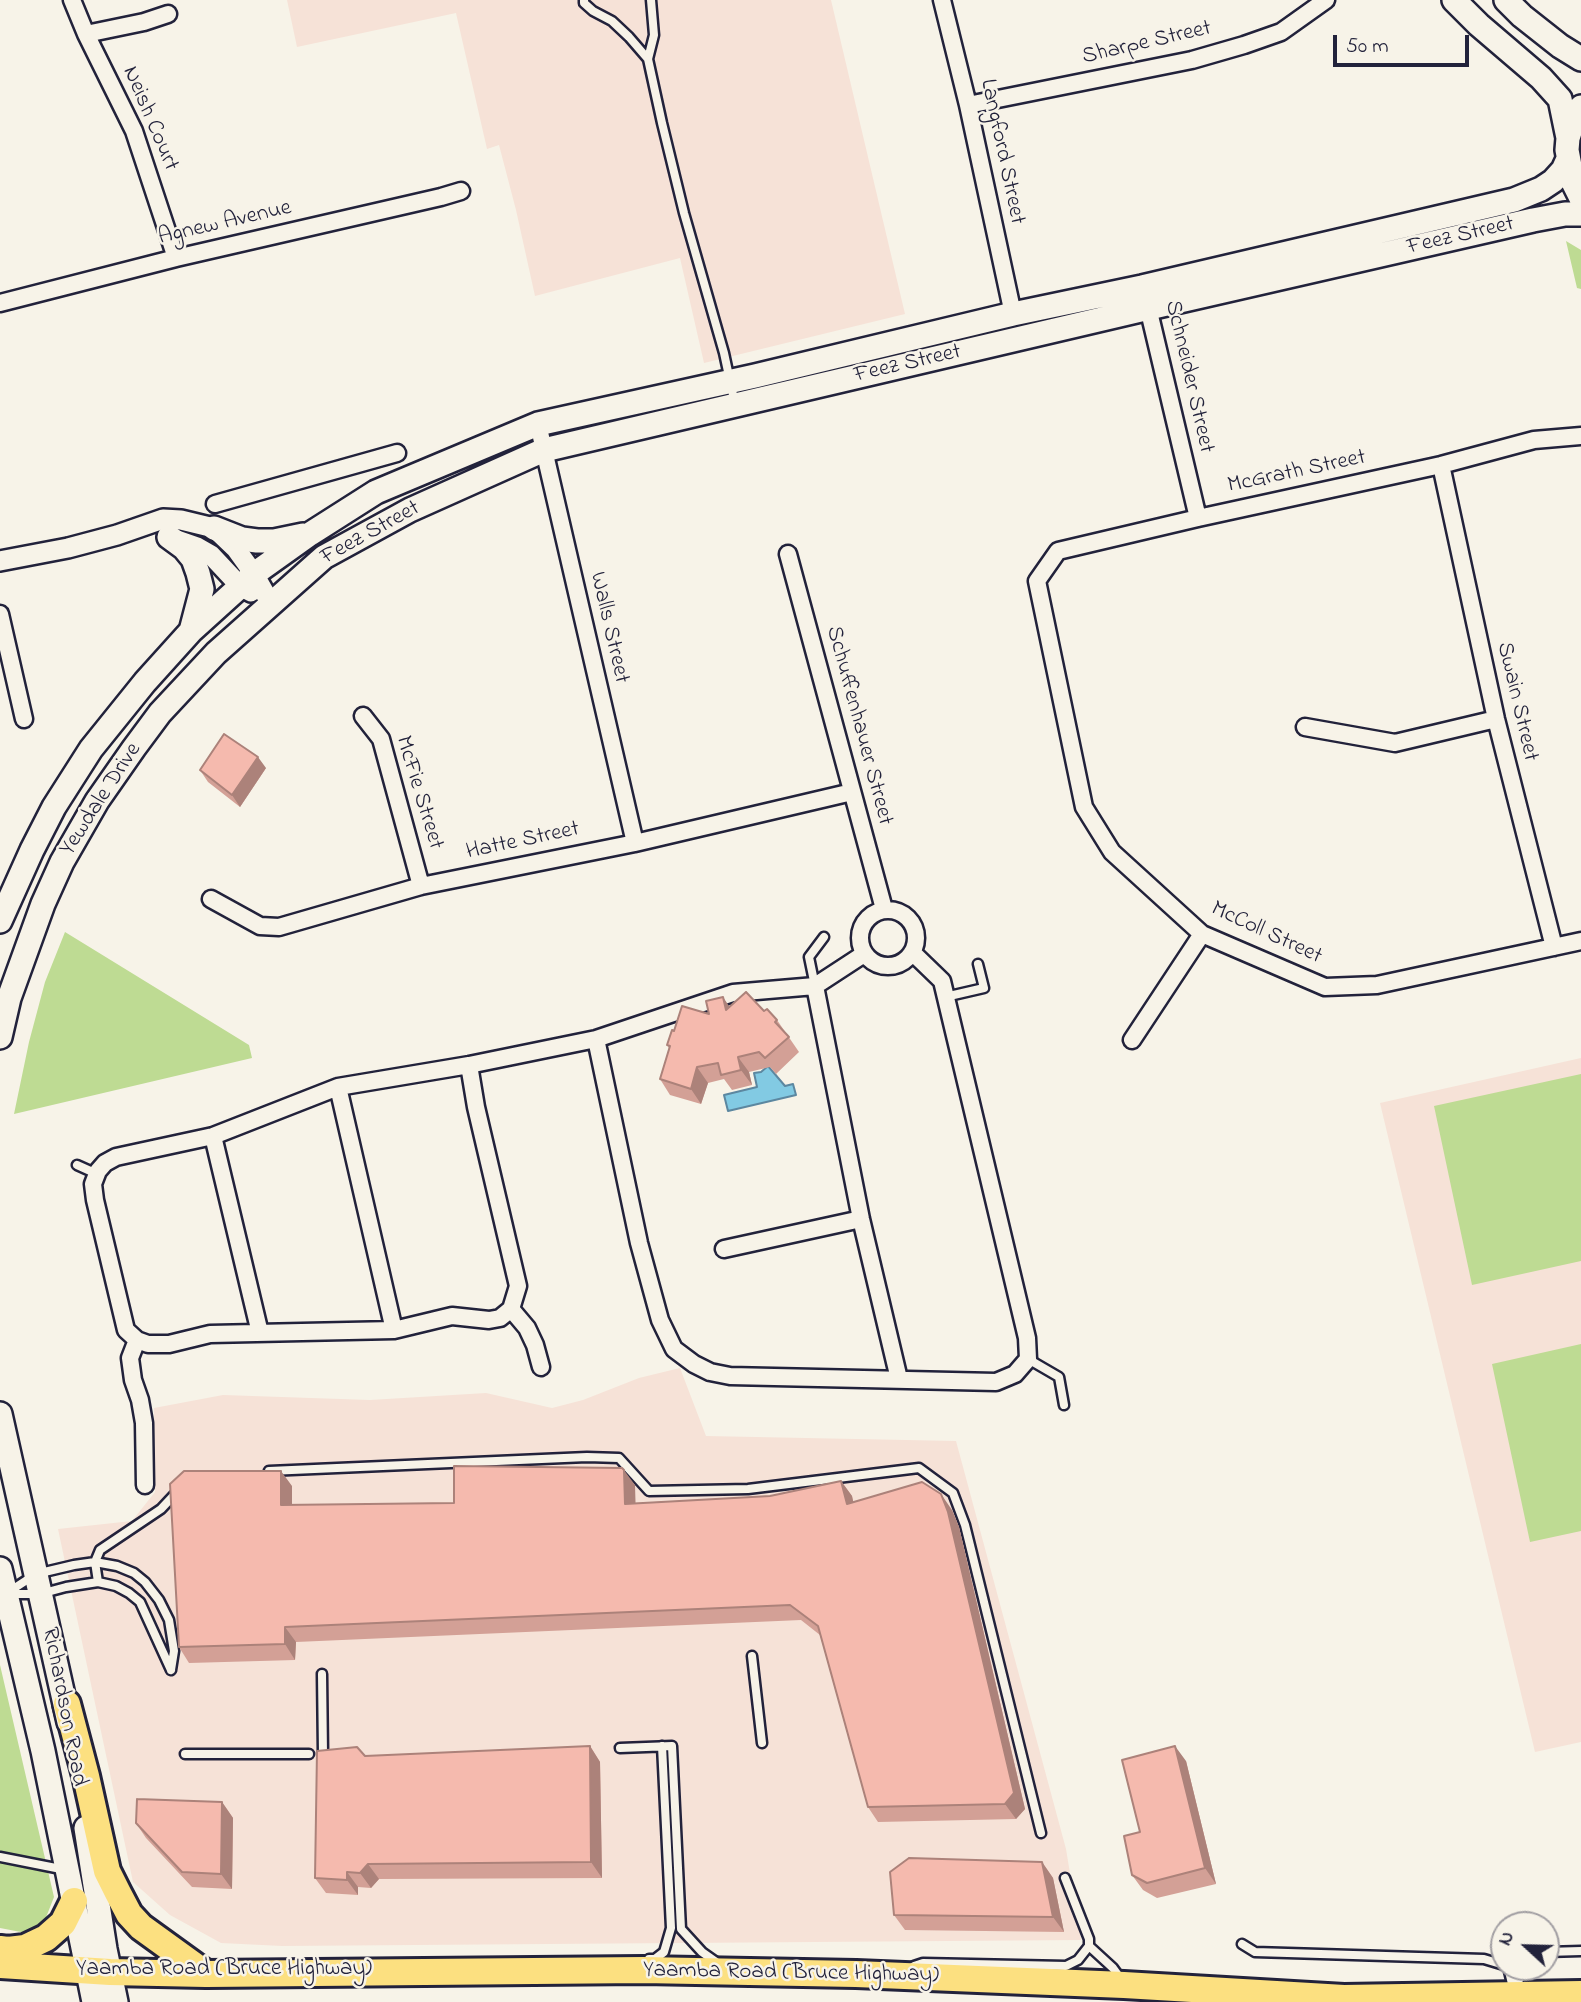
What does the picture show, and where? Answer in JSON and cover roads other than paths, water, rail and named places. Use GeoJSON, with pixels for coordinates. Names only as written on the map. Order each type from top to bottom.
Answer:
{"type":"FeatureCollection","features":[{"type":"Feature","properties":{"kind":"highway"},"geometry":{"type":"LineString","coordinates":[[66,1704],[86,1776],[107,1871],[118,1893],[129,1914],[141,1927],[206,1973]]}},
{"type":"Feature","properties":{"kind":"highway"},"geometry":{"type":"LineString","coordinates":[[0,1949],[24,1948],[46,1938],[63,1923],[74,1901]]}},
{"type":"Feature","properties":{"kind":"highway","name":"Yaamba Road (Bruce Highway)"},"geometry":{"type":"LineString","coordinates":[[0,1965],[98,1971],[206,1973],[454,1970],[884,1975],[1344,1998],[1514,1998],[1581,1994]]}},
{"type":"Feature","properties":{"kind":"main road"},"geometry":{"type":"LineString","coordinates":[[1454,0],[1541,78],[1560,99],[1573,182],[1581,198]]}},
{"type":"Feature","properties":{"kind":"main road"},"geometry":{"type":"LineString","coordinates":[[1506,0],[1522,16],[1581,59]]}},
{"type":"Feature","properties":{"kind":"main road","name":"Feez Street"},"geometry":{"type":"LineString","coordinates":[[271,604],[324,557],[410,510],[544,450],[736,406],[1514,200],[1541,190],[1563,170],[1576,114],[1581,107]]}},
{"type":"Feature","properties":{"kind":"main road","name":"Feez Street"},"geometry":{"type":"LineString","coordinates":[[247,580],[310,534],[380,490],[538,424],[1013,314],[1145,298],[1533,220],[1581,214]]}},
{"type":"Feature","properties":{"kind":"main road"},"geometry":{"type":"LineString","coordinates":[[214,528],[242,539],[257,541],[274,541],[310,534]]}},
{"type":"Feature","properties":{"kind":"main road"},"geometry":{"type":"LineString","coordinates":[[169,537],[193,559],[202,589],[191,631]]}},
{"type":"Feature","properties":{"kind":"main road","name":"Yewdale Drive"},"geometry":{"type":"LineString","coordinates":[[0,921],[54,807],[91,749],[145,681],[191,631],[247,580]]}},
{"type":"Feature","properties":{"kind":"main road","name":"Yewdale Drive"},"geometry":{"type":"LineString","coordinates":[[0,1037],[9,998],[43,904],[62,862],[97,802],[160,713],[216,653],[271,604]]}},
{"type":"Feature","properties":{"kind":"main road","name":"Richardson Road"},"geometry":{"type":"LineString","coordinates":[[0,1414],[66,1704],[98,1971],[94,2002]]}},
{"type":"Feature","properties":{"kind":"main road","name":"Richardson Road"},"geometry":{"type":"LineString","coordinates":[[0,1569],[43,1751],[74,1901],[98,1971],[116,2002]]}},
{"type":"Feature","properties":{"kind":"street","name":"Neish Court"},"geometry":{"type":"LineString","coordinates":[[72,0],[134,131],[176,258]]}},
{"type":"Feature","properties":{"kind":"street","name":"Langford Street"},"geometry":{"type":"LineString","coordinates":[[942,0],[968,105],[1013,314]]}},
{"type":"Feature","properties":{"kind":"street","name":"Sharpe Street"},"geometry":{"type":"LineString","coordinates":[[968,105],[1192,60],[1281,32],[1326,0]]}},
{"type":"Feature","properties":{"kind":"street"},"geometry":{"type":"LineString","coordinates":[[86,34],[168,14]]}},
{"type":"Feature","properties":{"kind":"street","name":"Agnew Avenue"},"geometry":{"type":"LineString","coordinates":[[0,303],[176,258],[461,191]]}},
{"type":"Feature","properties":{"kind":"street","name":"Schneider Street"},"geometry":{"type":"LineString","coordinates":[[1145,298],[1198,518]]}},
{"type":"Feature","properties":{"kind":"street","name":"Walls Street"},"geometry":{"type":"LineString","coordinates":[[538,424],[635,843]]}},
{"type":"Feature","properties":{"kind":"street","name":"McGrath Street"},"geometry":{"type":"LineString","coordinates":[[1037,581],[1058,551],[1441,465],[1534,440],[1581,436]]}},
{"type":"Feature","properties":{"kind":"street"},"geometry":{"type":"LineString","coordinates":[[215,504],[397,453]]}},
{"type":"Feature","properties":{"kind":"street","name":"Feez Street"},"geometry":{"type":"LineString","coordinates":[[367,461],[380,490]]}},
{"type":"Feature","properties":{"kind":"street","name":"Swain Street"},"geometry":{"type":"LineString","coordinates":[[1441,465],[1496,719],[1554,947]]}},
{"type":"Feature","properties":{"kind":"street"},"geometry":{"type":"LineString","coordinates":[[0,561],[68,548],[163,519],[181,520],[214,528],[236,549],[247,580]]}},
{"type":"Feature","properties":{"kind":"street"},"geometry":{"type":"LineString","coordinates":[[117,535],[169,537],[197,547],[247,580],[271,604]]}},
{"type":"Feature","properties":{"kind":"street","name":"Schuffenhauer Street"},"geometry":{"type":"LineString","coordinates":[[789,554],[884,909]]}},
{"type":"Feature","properties":{"kind":"street","name":"McColl Street"},"geometry":{"type":"LineString","coordinates":[[1037,581],[1084,807],[1112,852],[1202,934],[1325,987],[1377,985],[1581,941]]}},
{"type":"Feature","properties":{"kind":"street"},"geometry":{"type":"LineString","coordinates":[[0,614],[24,719]]}},
{"type":"Feature","properties":{"kind":"street","name":"McFie Street"},"geometry":{"type":"LineString","coordinates":[[363,716],[381,739],[421,886]]}},
{"type":"Feature","properties":{"kind":"street"},"geometry":{"type":"LineString","coordinates":[[1305,727],[1395,743],[1496,719]]}},
{"type":"Feature","properties":{"kind":"street","name":"Hatte Street"},"geometry":{"type":"LineString","coordinates":[[211,899],[260,926],[279,927],[421,886],[635,843],[852,792]]}},
{"type":"Feature","properties":{"kind":"street"},"geometry":{"type":"LineString","coordinates":[[884,909],[894,909],[909,918],[916,935],[912,953],[898,964],[889,966],[871,961],[864,954],[859,935],[867,918],[884,909]]}},
{"type":"Feature","properties":{"kind":"street"},"geometry":{"type":"LineString","coordinates":[[1132,1040],[1202,934]]}},
{"type":"Feature","properties":{"kind":"street"},"geometry":{"type":"LineString","coordinates":[[596,1039],[639,1243],[660,1320],[674,1349],[710,1372],[730,1376],[996,1382],[1015,1374],[1028,1359],[1027,1338],[942,981],[912,953]]}},
{"type":"Feature","properties":{"kind":"street"},"geometry":{"type":"LineString","coordinates":[[469,1065],[476,1107],[518,1286],[511,1309],[500,1318],[489,1320],[452,1316],[394,1330],[210,1334],[169,1344],[148,1344],[125,1331],[93,1184],[105,1163],[116,1157],[214,1136],[338,1087],[469,1065],[596,1039],[733,993],[815,986],[864,954]]}},
{"type":"Feature","properties":{"kind":"street"},"geometry":{"type":"LineString","coordinates":[[815,986],[861,1219],[899,1379]]}},
{"type":"Feature","properties":{"kind":"street"},"geometry":{"type":"LineString","coordinates":[[338,1087],[394,1330]]}},
{"type":"Feature","properties":{"kind":"street"},"geometry":{"type":"LineString","coordinates":[[214,1136],[260,1333]]}},
{"type":"Feature","properties":{"kind":"street"},"geometry":{"type":"LineString","coordinates":[[724,1249],[861,1219]]}},
{"type":"Feature","properties":{"kind":"street"},"geometry":{"type":"LineString","coordinates":[[511,1309],[527,1328],[541,1367]]}},
{"type":"Feature","properties":{"kind":"street"},"geometry":{"type":"LineString","coordinates":[[137,1340],[130,1358],[144,1423],[145,1485]]}},
{"type":"Feature","properties":{"kind":"lane"},"geometry":{"type":"LineString","coordinates":[[584,0],[593,12],[612,21],[648,58]]}},
{"type":"Feature","properties":{"kind":"lane"},"geometry":{"type":"LineString","coordinates":[[650,0],[654,35],[648,58],[681,201],[736,406]]}},
{"type":"Feature","properties":{"kind":"lane"},"geometry":{"type":"LineString","coordinates":[[815,986],[809,957],[824,937]]}},
{"type":"Feature","properties":{"kind":"lane"},"geometry":{"type":"LineString","coordinates":[[945,997],[984,988],[978,964]]}},
{"type":"Feature","properties":{"kind":"lane"},"geometry":{"type":"LineString","coordinates":[[77,1165],[97,1174]]}},
{"type":"Feature","properties":{"kind":"lane"},"geometry":{"type":"LineString","coordinates":[[1028,1359],[1059,1377],[1064,1405]]}},
{"type":"Feature","properties":{"kind":"lane"},"geometry":{"type":"LineString","coordinates":[[265,1471],[587,1457],[619,1458],[649,1491],[748,1489],[919,1468],[953,1493],[965,1525],[1041,1833]]}},
{"type":"Feature","properties":{"kind":"lane"},"geometry":{"type":"LineString","coordinates":[[98,1582],[95,1562],[100,1550],[160,1509],[187,1482]]}},
{"type":"Feature","properties":{"kind":"lane"},"geometry":{"type":"LineString","coordinates":[[6,1594],[38,1584],[57,1569],[95,1562],[117,1566],[134,1573],[159,1600],[169,1620],[174,1651],[172,1670],[141,1602],[116,1586],[98,1582],[66,1587],[38,1584],[6,1594]]}},
{"type":"Feature","properties":{"kind":"lane"},"geometry":{"type":"LineString","coordinates":[[752,1656],[762,1743]]}},
{"type":"Feature","properties":{"kind":"lane"},"geometry":{"type":"LineString","coordinates":[[322,1674],[323,1754]]}},
{"type":"Feature","properties":{"kind":"lane"},"geometry":{"type":"LineString","coordinates":[[638,1960],[655,1959],[664,1952],[671,1927],[662,1746]]}},
{"type":"Feature","properties":{"kind":"lane"},"geometry":{"type":"LineString","coordinates":[[620,1748],[672,1746],[681,1929],[702,1952],[730,1972]]}},
{"type":"Feature","properties":{"kind":"lane"},"geometry":{"type":"LineString","coordinates":[[185,1754],[309,1754]]}},
{"type":"Feature","properties":{"kind":"lane"},"geometry":{"type":"LineString","coordinates":[[0,1857],[68,1870]]}},
{"type":"Feature","properties":{"kind":"lane"},"geometry":{"type":"LineString","coordinates":[[884,1975],[923,1963],[1066,1966],[1078,1960],[1089,1947],[1089,1939],[1065,1878]]}},
{"type":"Feature","properties":{"kind":"lane"},"geometry":{"type":"LineString","coordinates":[[1242,1944],[1255,1952],[1490,1961]]}},
{"type":"Feature","properties":{"kind":"lane"},"geometry":{"type":"LineString","coordinates":[[1089,1947],[1114,1968],[1124,1985]]}},
{"type":"Feature","properties":{"kind":"lane"},"geometry":{"type":"LineString","coordinates":[[1560,1952],[1581,1951]]}},
{"type":"Feature","properties":{"kind":"lane"},"geometry":{"type":"LineString","coordinates":[[454,1970],[492,1964],[606,1961]]}},
{"type":"Feature","properties":{"kind":"lane"},"geometry":{"type":"LineString","coordinates":[[1510,1981],[1514,1998]]}},
{"type":"Feature","properties":{"kind":"lane"},"geometry":{"type":"LineString","coordinates":[[1514,1998],[1519,1981]]}},
{"type":"Feature","properties":{"kind":"water"},"geometry":{"type":"Polygon","coordinates":[[[768,1066],[785,1086],[793,1084],[796,1095],[728,1111],[724,1095],[757,1087],[754,1073],[761,1072],[768,1066]]]}}]}
